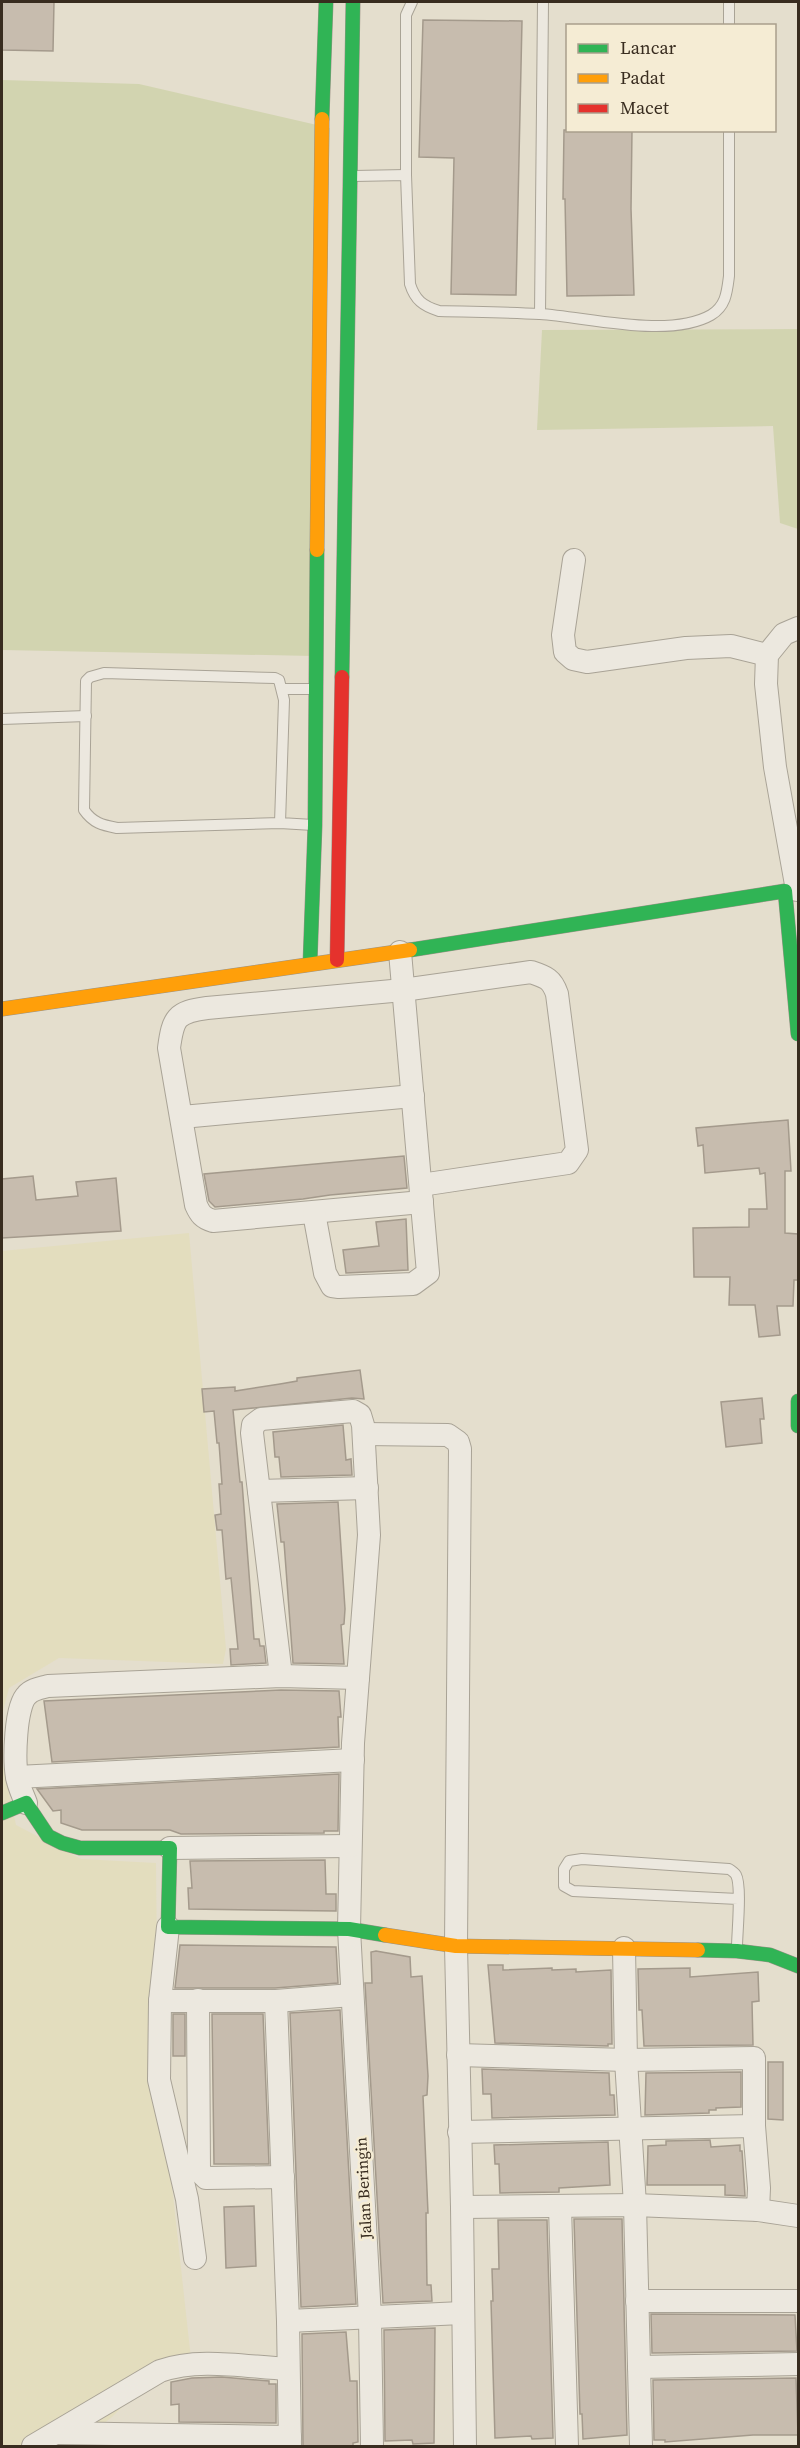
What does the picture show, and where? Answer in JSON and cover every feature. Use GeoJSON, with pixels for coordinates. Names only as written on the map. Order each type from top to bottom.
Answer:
{"type":"FeatureCollection","features":[{"type":"Feature","properties":{"kind":"street"},"geometry":{"type":"LineString","coordinates":[[326,2],[335,174],[344,566],[337,960]]}},
{"type":"Feature","properties":{"kind":"street"},"geometry":{"type":"LineString","coordinates":[[310,963],[315,825],[316,565],[335,174],[353,2]]}},
{"type":"Feature","properties":{"kind":"street"},"geometry":{"type":"LineString","coordinates":[[574,560],[563,635],[565,652],[573,658],[587,662],[686,648],[731,646],[767,655]]}},
{"type":"Feature","properties":{"kind":"street"},"geometry":{"type":"LineString","coordinates":[[316,565],[344,566]]}},
{"type":"Feature","properties":{"kind":"street"},"geometry":{"type":"LineString","coordinates":[[798,628],[784,634],[767,655],[766,684],[775,767],[794,890],[798,1034]]}},
{"type":"Feature","properties":{"kind":"street"},"geometry":{"type":"LineString","coordinates":[[2,1009],[310,963],[400,952],[794,890]]}},
{"type":"Feature","properties":{"kind":"street"},"geometry":{"type":"LineString","coordinates":[[314,1213],[325,1273],[332,1286],[413,1284],[428,1273],[400,952]]}},
{"type":"Feature","properties":{"kind":"street"},"geometry":{"type":"LineString","coordinates":[[531,972],[553,982],[557,994],[577,1150],[568,1163],[421,1194],[314,1213],[213,1221],[205,1219],[196,1205],[182,1117],[169,1048],[172,1029],[178,1016],[188,1011],[403,990],[531,972]]}},
{"type":"Feature","properties":{"kind":"street"},"geometry":{"type":"LineString","coordinates":[[182,1117],[413,1096]]}},
{"type":"Feature","properties":{"kind":"street"},"geometry":{"type":"LineString","coordinates":[[798,1401],[798,1426]]}},
{"type":"Feature","properties":{"kind":"street"},"geometry":{"type":"LineString","coordinates":[[281,1677],[252,1433],[253,1425],[261,1419],[353,1411],[360,1415],[364,1434],[448,1435],[458,1442],[460,1449],[456,1946],[465,2446]]}},
{"type":"Feature","properties":{"kind":"street","name":"Jalan Beringin"},"geometry":{"type":"LineString","coordinates":[[364,1434],[369,1535],[353,1760],[349,1929],[370,2317],[372,2446]]}},
{"type":"Feature","properties":{"kind":"street"},"geometry":{"type":"LineString","coordinates":[[259,1491],[367,1488]]}},
{"type":"Feature","properties":{"kind":"street"},"geometry":{"type":"LineString","coordinates":[[350,1846],[80,1848],[62,1843],[48,1836],[26,1803],[17,1777],[19,1708],[25,1696],[33,1690],[48,1686],[281,1677],[358,1678]]}},
{"type":"Feature","properties":{"kind":"street"},"geometry":{"type":"LineString","coordinates":[[17,1777],[353,1760]]}},
{"type":"Feature","properties":{"kind":"street"},"geometry":{"type":"LineString","coordinates":[[2,1813],[26,1803]]}},
{"type":"Feature","properties":{"kind":"street"},"geometry":{"type":"LineString","coordinates":[[170,1848],[168,1927],[160,2001],[159,2080],[187,2199],[195,2258]]}},
{"type":"Feature","properties":{"kind":"street"},"geometry":{"type":"LineString","coordinates":[[168,1927],[349,1929],[456,1946],[737,1951],[770,1955],[798,1966]]}},
{"type":"Feature","properties":{"kind":"street"},"geometry":{"type":"LineString","coordinates":[[624,1948],[626,2060],[635,2205],[640,2446]]}},
{"type":"Feature","properties":{"kind":"street"},"geometry":{"type":"LineString","coordinates":[[160,2001],[276,2001],[352,1995]]}},
{"type":"Feature","properties":{"kind":"street"},"geometry":{"type":"LineString","coordinates":[[198,2000],[199,2170],[206,2178],[283,2177]]}},
{"type":"Feature","properties":{"kind":"street"},"geometry":{"type":"LineString","coordinates":[[58,2433],[290,2442],[288,2321],[276,2001]]}},
{"type":"Feature","properties":{"kind":"street"},"geometry":{"type":"LineString","coordinates":[[458,2055],[626,2060],[754,2058],[758,2210]]}},
{"type":"Feature","properties":{"kind":"street"},"geometry":{"type":"LineString","coordinates":[[459,2132],[754,2126]]}},
{"type":"Feature","properties":{"kind":"street"},"geometry":{"type":"LineString","coordinates":[[462,2207],[635,2205],[758,2210],[798,2216]]}},
{"type":"Feature","properties":{"kind":"street"},"geometry":{"type":"LineString","coordinates":[[560,2206],[567,2446]]}},
{"type":"Feature","properties":{"kind":"street"},"geometry":{"type":"LineString","coordinates":[[637,2301],[798,2301]]}},
{"type":"Feature","properties":{"kind":"street"},"geometry":{"type":"LineString","coordinates":[[288,2321],[462,2313]]}},
{"type":"Feature","properties":{"kind":"street"},"geometry":{"type":"LineString","coordinates":[[33,2446],[174,2366],[192,2364],[288,2369]]}},
{"type":"Feature","properties":{"kind":"street"},"geometry":{"type":"LineString","coordinates":[[639,2367],[798,2364]]}},
{"type":"Feature","properties":{"kind":"lane"},"geometry":{"type":"LineString","coordinates":[[412,2],[406,15],[406,175],[410,284],[413,294],[424,307],[439,311],[540,314],[665,327],[696,322],[713,314],[726,299],[729,276],[729,132]]}},
{"type":"Feature","properties":{"kind":"lane"},"geometry":{"type":"LineString","coordinates":[[540,314],[543,2]]}},
{"type":"Feature","properties":{"kind":"lane"},"geometry":{"type":"LineString","coordinates":[[729,2],[729,24]]}},
{"type":"Feature","properties":{"kind":"lane"},"geometry":{"type":"LineString","coordinates":[[335,174],[406,175]]}},
{"type":"Feature","properties":{"kind":"lane"},"geometry":{"type":"LineString","coordinates":[[280,823],[282,689],[279,680],[275,678],[104,673],[90,677],[86,681],[84,810],[89,818],[99,824],[117,828],[280,823],[315,825]]}},
{"type":"Feature","properties":{"kind":"lane"},"geometry":{"type":"LineString","coordinates":[[282,689],[316,689]]}},
{"type":"Feature","properties":{"kind":"lane"},"geometry":{"type":"LineString","coordinates":[[2,719],[86,716]]}},
{"type":"Feature","properties":{"kind":"lane"},"geometry":{"type":"LineString","coordinates":[[737,1951],[738,1899],[736,1874],[729,1869],[582,1859],[569,1861],[564,1869],[564,1886],[573,1891],[738,1899]]}},
{"type":"Feature","properties":{"kind":"shaded area"},"geometry":{"type":"Polygon","coordinates":[[[189,1233],[226,1649],[223,1664],[59,1658],[9,1688],[2,1715],[2,1251],[189,1233]]]}},
{"type":"Feature","properties":{"kind":"shaded area"},"geometry":{"type":"Polygon","coordinates":[[[2,1761],[16,1825],[81,1859],[156,1863],[158,2059],[191,2359],[144,2385],[113,2416],[79,2444],[39,2436],[19,2446],[2,2446],[2,1761]]]}},
{"type":"Feature","properties":{"kind":"green space"},"geometry":{"type":"Polygon","coordinates":[[[2,80],[139,84],[330,128],[313,656],[2,650],[2,80]]]}},
{"type":"Feature","properties":{"kind":"green space"},"geometry":{"type":"Polygon","coordinates":[[[798,329],[798,529],[780,523],[773,426],[537,430],[542,330],[798,329]]]}},
{"type":"Feature","properties":{"kind":"building"},"geometry":{"type":"Polygon","coordinates":[[[2,2],[54,2],[53,51],[2,50],[2,2]]]}},
{"type":"Feature","properties":{"kind":"building"},"geometry":{"type":"Polygon","coordinates":[[[423,20],[522,21],[516,295],[451,294],[454,158],[419,157],[423,20]]]}},
{"type":"Feature","properties":{"kind":"building"},"geometry":{"type":"Polygon","coordinates":[[[564,130],[566,132],[632,132],[631,209],[634,295],[567,296],[565,199],[563,199],[564,130]]]}},
{"type":"Feature","properties":{"kind":"building"},"geometry":{"type":"Polygon","coordinates":[[[788,1120],[791,1171],[785,1171],[785,1233],[798,1234],[798,1280],[794,1280],[793,1306],[777,1306],[780,1335],[759,1337],[755,1305],[729,1305],[730,1277],[694,1277],[693,1228],[749,1227],[749,1209],[767,1209],[765,1173],[760,1174],[759,1168],[705,1173],[703,1145],[698,1146],[696,1128],[788,1120]]]}},
{"type":"Feature","properties":{"kind":"building"},"geometry":{"type":"Polygon","coordinates":[[[404,1156],[407,1188],[215,1207],[209,1201],[204,1174],[404,1156]]]}},
{"type":"Feature","properties":{"kind":"building"},"geometry":{"type":"Polygon","coordinates":[[[33,1176],[36,1200],[78,1196],[76,1182],[116,1178],[121,1231],[2,1238],[2,1179],[33,1176]]]}},
{"type":"Feature","properties":{"kind":"building"},"geometry":{"type":"Polygon","coordinates":[[[406,1219],[408,1270],[346,1273],[343,1250],[379,1246],[376,1222],[406,1219]]]}},
{"type":"Feature","properties":{"kind":"building"},"geometry":{"type":"Polygon","coordinates":[[[360,1370],[364,1399],[352,1398],[233,1410],[240,1482],[242,1482],[254,1639],[259,1639],[260,1646],[264,1646],[266,1663],[231,1665],[230,1649],[238,1649],[231,1578],[226,1579],[222,1530],[217,1530],[215,1515],[221,1514],[219,1484],[222,1484],[219,1443],[217,1443],[214,1411],[204,1412],[202,1389],[235,1387],[235,1391],[297,1381],[297,1378],[360,1370]]]}},
{"type":"Feature","properties":{"kind":"building"},"geometry":{"type":"Polygon","coordinates":[[[762,1398],[764,1419],[760,1419],[762,1443],[726,1447],[721,1402],[762,1398]]]}},
{"type":"Feature","properties":{"kind":"building"},"geometry":{"type":"Polygon","coordinates":[[[343,1425],[346,1460],[351,1459],[352,1475],[281,1477],[279,1457],[275,1457],[273,1432],[343,1425]]]}},
{"type":"Feature","properties":{"kind":"building"},"geometry":{"type":"Polygon","coordinates":[[[338,1502],[345,1609],[344,1624],[341,1625],[344,1664],[293,1663],[284,1542],[281,1542],[277,1504],[338,1502]]]}},
{"type":"Feature","properties":{"kind":"building"},"geometry":{"type":"Polygon","coordinates":[[[281,1690],[339,1691],[341,1717],[338,1717],[339,1747],[52,1762],[44,1701],[281,1690]]]}},
{"type":"Feature","properties":{"kind":"building"},"geometry":{"type":"Polygon","coordinates":[[[339,1774],[338,1831],[324,1831],[324,1833],[181,1834],[170,1830],[82,1830],[61,1823],[61,1810],[53,1811],[37,1789],[339,1774]]]}},
{"type":"Feature","properties":{"kind":"building"},"geometry":{"type":"Polygon","coordinates":[[[325,1860],[326,1894],[336,1894],[336,1911],[189,1909],[188,1888],[192,1888],[190,1861],[325,1860]]]}},
{"type":"Feature","properties":{"kind":"building"},"geometry":{"type":"Polygon","coordinates":[[[180,1945],[336,1947],[338,1983],[275,1988],[175,1988],[180,1945]]]}},
{"type":"Feature","properties":{"kind":"building"},"geometry":{"type":"Polygon","coordinates":[[[371,1952],[410,1957],[411,1977],[422,1976],[428,2076],[427,2095],[423,2096],[428,2213],[426,2213],[427,2285],[431,2285],[432,2301],[383,2303],[365,1983],[372,1983],[371,1952]]]}},
{"type":"Feature","properties":{"kind":"building"},"geometry":{"type":"Polygon","coordinates":[[[488,1965],[503,1965],[503,1970],[552,1968],[552,1970],[576,1969],[576,1972],[611,1970],[612,2044],[608,2046],[495,2043],[488,1965]]]}},
{"type":"Feature","properties":{"kind":"building"},"geometry":{"type":"Polygon","coordinates":[[[690,1968],[690,1977],[758,1972],[759,2001],[752,2002],[753,2045],[644,2046],[642,2010],[639,2010],[638,1969],[690,1968]]]}},
{"type":"Feature","properties":{"kind":"building"},"geometry":{"type":"Polygon","coordinates":[[[340,2010],[356,2304],[301,2307],[290,2013],[340,2010]]]}},
{"type":"Feature","properties":{"kind":"building"},"geometry":{"type":"Polygon","coordinates":[[[173,2014],[185,2014],[185,2056],[173,2056],[173,2014]]]}},
{"type":"Feature","properties":{"kind":"building"},"geometry":{"type":"Polygon","coordinates":[[[212,2014],[263,2014],[269,2164],[214,2164],[212,2014]]]}},
{"type":"Feature","properties":{"kind":"building"},"geometry":{"type":"Polygon","coordinates":[[[768,2062],[783,2062],[783,2120],[768,2119],[768,2062]]]}},
{"type":"Feature","properties":{"kind":"building"},"geometry":{"type":"Polygon","coordinates":[[[482,2069],[609,2073],[610,2095],[614,2095],[615,2115],[492,2118],[491,2094],[483,2094],[482,2069]]]}},
{"type":"Feature","properties":{"kind":"building"},"geometry":{"type":"Polygon","coordinates":[[[741,2072],[741,2107],[716,2108],[716,2110],[709,2110],[709,2113],[645,2115],[646,2073],[741,2072]]]}},
{"type":"Feature","properties":{"kind":"building"},"geometry":{"type":"Polygon","coordinates":[[[710,2140],[711,2147],[740,2145],[745,2196],[725,2195],[725,2185],[647,2185],[648,2146],[666,2145],[666,2141],[710,2140]]]}},
{"type":"Feature","properties":{"kind":"building"},"geometry":{"type":"Polygon","coordinates":[[[608,2142],[610,2185],[559,2188],[559,2192],[500,2193],[499,2164],[495,2164],[494,2145],[608,2142]]]}},
{"type":"Feature","properties":{"kind":"building"},"geometry":{"type":"Polygon","coordinates":[[[254,2206],[256,2266],[226,2268],[224,2207],[254,2206]]]}},
{"type":"Feature","properties":{"kind":"building"},"geometry":{"type":"Polygon","coordinates":[[[574,2219],[622,2219],[627,2435],[583,2439],[582,2414],[580,2414],[574,2219]]]}},
{"type":"Feature","properties":{"kind":"building"},"geometry":{"type":"Polygon","coordinates":[[[498,2220],[547,2220],[553,2438],[532,2439],[531,2436],[495,2438],[491,2301],[493,2301],[492,2269],[499,2269],[498,2220]]]}},
{"type":"Feature","properties":{"kind":"building"},"geometry":{"type":"Polygon","coordinates":[[[651,2314],[795,2315],[797,2351],[652,2353],[651,2314]]]}},
{"type":"Feature","properties":{"kind":"building"},"geometry":{"type":"Polygon","coordinates":[[[435,2328],[434,2443],[413,2444],[412,2440],[385,2441],[384,2330],[435,2328]]]}},
{"type":"Feature","properties":{"kind":"building"},"geometry":{"type":"Polygon","coordinates":[[[346,2332],[350,2381],[357,2381],[358,2442],[353,2443],[353,2446],[303,2446],[302,2334],[346,2332]]]}},
{"type":"Feature","properties":{"kind":"building"},"geometry":{"type":"Polygon","coordinates":[[[222,2377],[269,2381],[269,2384],[276,2384],[276,2423],[179,2422],[179,2404],[171,2405],[171,2382],[192,2378],[222,2377]]]}},
{"type":"Feature","properties":{"kind":"building"},"geometry":{"type":"Polygon","coordinates":[[[796,2378],[798,2435],[753,2435],[665,2442],[665,2440],[654,2440],[653,2380],[796,2378]]]}},
{"type":"Feature","properties":{"kind":"traffic: fast"},"geometry":{"type":"LineString","coordinates":[[322,119],[326,2]]}},
{"type":"Feature","properties":{"kind":"traffic: fast"},"geometry":{"type":"LineString","coordinates":[[342,677],[353,2]]}},
{"type":"Feature","properties":{"kind":"traffic: fast"},"geometry":{"type":"LineString","coordinates":[[310,963],[315,825],[317,550]]}},
{"type":"Feature","properties":{"kind":"traffic: fast"},"geometry":{"type":"LineString","coordinates":[[410,950],[785,891],[798,1034]]}},
{"type":"Feature","properties":{"kind":"traffic: fast"},"geometry":{"type":"LineString","coordinates":[[798,1401],[798,1426]]}},
{"type":"Feature","properties":{"kind":"traffic: fast"},"geometry":{"type":"LineString","coordinates":[[2,1813],[26,1803],[48,1836],[80,1848],[170,1848],[168,1927],[349,1929],[385,1935]]}},
{"type":"Feature","properties":{"kind":"traffic: fast"},"geometry":{"type":"LineString","coordinates":[[698,1950],[770,1955],[798,1966]]}},
{"type":"Feature","properties":{"kind":"traffic: slow"},"geometry":{"type":"LineString","coordinates":[[317,550],[322,119]]}},
{"type":"Feature","properties":{"kind":"traffic: slow"},"geometry":{"type":"LineString","coordinates":[[2,1009],[410,950]]}},
{"type":"Feature","properties":{"kind":"traffic: slow"},"geometry":{"type":"LineString","coordinates":[[385,1935],[456,1946],[698,1950]]}},
{"type":"Feature","properties":{"kind":"traffic: jam"},"geometry":{"type":"LineString","coordinates":[[337,960],[342,677]]}}]}
